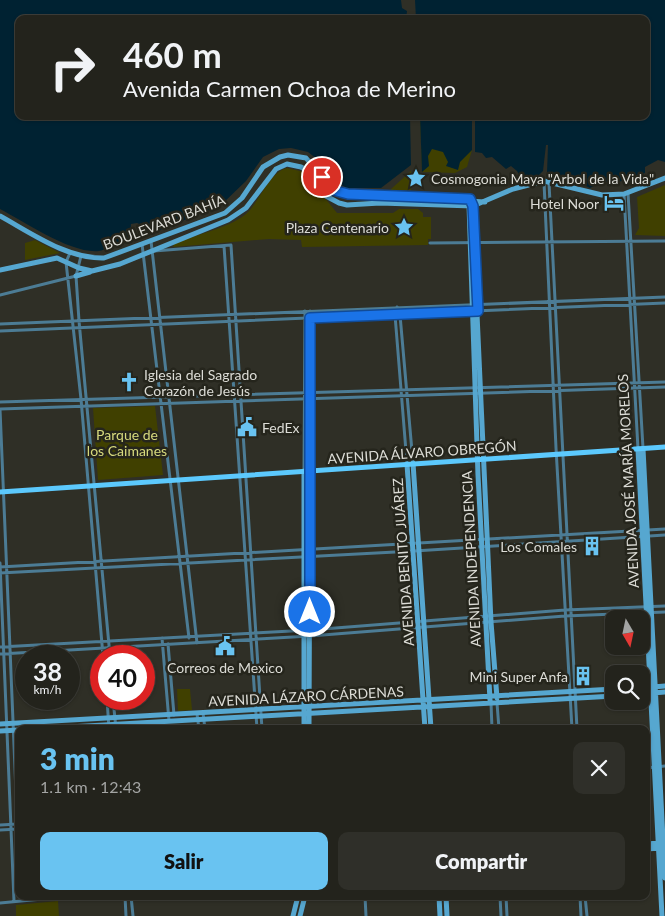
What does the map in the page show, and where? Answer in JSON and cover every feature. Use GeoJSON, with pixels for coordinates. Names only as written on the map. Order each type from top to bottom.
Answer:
{"type":"FeatureCollection","features":[{"type":"Feature","properties":{"kind":"main road","name":"BOULEVARD BAHÍA"},"geometry":{"type":"LineString","coordinates":[[0,216],[70,253],[104,258],[225,213],[242,198],[263,166],[271,160],[288,155],[300,156],[311,162],[329,186],[339,192],[353,195],[417,196],[470,199],[486,202]]}},
{"type":"Feature","properties":{"kind":"main road","name":"BOULEVARD BAHÍA"},"geometry":{"type":"LineString","coordinates":[[0,270],[57,258],[79,268],[92,271],[120,264],[228,220],[246,208],[276,168],[287,164],[306,170],[324,195],[339,203],[368,206],[380,203],[471,206],[486,202],[513,189],[546,181],[602,195],[626,194],[665,178]]}},
{"type":"Feature","properties":{"kind":"main road"},"geometry":{"type":"LineString","coordinates":[[417,196],[417,204]]}},
{"type":"Feature","properties":{"kind":"main road","name":"AVENIDA INDEPENDENCIA"},"geometry":{"type":"LineString","coordinates":[[470,199],[472,243],[471,304],[481,543],[497,703]]}},
{"type":"Feature","properties":{"kind":"main road"},"geometry":{"type":"LineString","coordinates":[[225,213],[228,220]]}},
{"type":"Feature","properties":{"kind":"main road","name":"AVENIDA INDEPENDENCIA"},"geometry":{"type":"LineString","coordinates":[[472,243],[478,303],[486,475],[490,700]]}},
{"type":"Feature","properties":{"kind":"main road"},"geometry":{"type":"LineString","coordinates":[[76,276],[92,271]]}},
{"type":"Feature","properties":{"kind":"main road","name":"AVENIDA ÁLVARO OBREGÓN"},"geometry":{"type":"LineString","coordinates":[[2,492],[665,447]]}},
{"type":"Feature","properties":{"kind":"main road","name":"AVENIDA JOSÉ MARÍA MORELOS"},"geometry":{"type":"LineString","coordinates":[[640,449],[648,610]]}},
{"type":"Feature","properties":{"kind":"main road","name":"AVENIDA BENITO JUÁREZ"},"geometry":{"type":"LineString","coordinates":[[410,463],[426,701],[425,725]]}},
{"type":"Feature","properties":{"kind":"main road"},"geometry":{"type":"LineString","coordinates":[[307,470],[309,725]]}},
{"type":"Feature","properties":{"kind":"main road"},"geometry":{"type":"LineString","coordinates":[[478,475],[486,475]]}},
{"type":"Feature","properties":{"kind":"main road"},"geometry":{"type":"LineString","coordinates":[[480,515],[487,514]]}},
{"type":"Feature","properties":{"kind":"main road","name":"AVENIDA JOSÉ MARÍA MORELOS"},"geometry":{"type":"LineString","coordinates":[[650,642],[659,767],[662,916]]}},
{"type":"Feature","properties":{"kind":"main road"},"geometry":{"type":"LineString","coordinates":[[650,691],[665,686]]}},
{"type":"Feature","properties":{"kind":"main road"},"geometry":{"type":"LineString","coordinates":[[650,690],[665,692]]}},
{"type":"Feature","properties":{"kind":"main road","name":"AVENIDA LÁZARO CÁRDENAS"},"geometry":{"type":"LineString","coordinates":[[307,711],[426,701],[490,700],[497,703],[605,691]]}},
{"type":"Feature","properties":{"kind":"main road","name":"AVENIDA LÁZARO CÁRDENAS"},"geometry":{"type":"LineString","coordinates":[[0,724],[108,718],[172,718],[426,707],[490,700],[497,696],[605,696]]}},
{"type":"Feature","properties":{"kind":"main road","name":"AVENIDA BENITO JUÁREZ"},"geometry":{"type":"LineString","coordinates":[[426,707],[430,725]]}},
{"type":"Feature","properties":{"kind":"main road"},"geometry":{"type":"LineString","coordinates":[[305,725],[307,711]]}},
{"type":"Feature","properties":{"kind":"main road","name":"AVENIDA LÁZARO CÁRDENAS"},"geometry":{"type":"LineString","coordinates":[[128,725],[172,718]]}},
{"type":"Feature","properties":{"kind":"main road"},"geometry":{"type":"LineString","coordinates":[[0,731],[13,730]]}},
{"type":"Feature","properties":{"kind":"main road","name":"AVENIDA JOSÉ MARÍA MORELOS"},"geometry":{"type":"LineString","coordinates":[[662,846],[665,878]]}},
{"type":"Feature","properties":{"kind":"main road"},"geometry":{"type":"LineString","coordinates":[[293,916],[297,900]]}},
{"type":"Feature","properties":{"kind":"main road"},"geometry":{"type":"LineString","coordinates":[[300,916],[304,900]]}},
{"type":"Feature","properties":{"kind":"main road"},"geometry":{"type":"LineString","coordinates":[[439,900],[440,916]]}},
{"type":"Feature","properties":{"kind":"main road"},"geometry":{"type":"LineString","coordinates":[[446,900],[447,916]]}},
{"type":"Feature","properties":{"kind":"street"},"geometry":{"type":"LineString","coordinates":[[546,181],[559,384],[561,541],[565,616],[577,725]]}},
{"type":"Feature","properties":{"kind":"street","name":"AVENIDA JOSÉ MARÍA MORELOS"},"geometry":{"type":"LineString","coordinates":[[626,194],[639,383],[640,449]]}},
{"type":"Feature","properties":{"kind":"street"},"geometry":{"type":"LineString","coordinates":[[151,241],[196,643]]}},
{"type":"Feature","properties":{"kind":"street"},"geometry":{"type":"LineString","coordinates":[[430,243],[665,241]]}},
{"type":"Feature","properties":{"kind":"street"},"geometry":{"type":"LineString","coordinates":[[549,242],[549,308],[553,390],[567,541],[571,615],[572,725]]}},
{"type":"Feature","properties":{"kind":"street"},"geometry":{"type":"LineString","coordinates":[[142,244],[190,643]]}},
{"type":"Feature","properties":{"kind":"street"},"geometry":{"type":"LineString","coordinates":[[153,250],[231,245],[248,553],[257,640],[259,713],[258,725]]}},
{"type":"Feature","properties":{"kind":"street"},"geometry":{"type":"LineString","coordinates":[[224,246],[234,400],[243,475]]}},
{"type":"Feature","properties":{"kind":"street"},"geometry":{"type":"LineString","coordinates":[[70,253],[66,262],[81,405],[102,562],[109,645]]}},
{"type":"Feature","properties":{"kind":"street"},"geometry":{"type":"LineString","coordinates":[[81,256],[76,276],[78,321],[87,399],[102,645]]}},
{"type":"Feature","properties":{"kind":"street"},"geometry":{"type":"LineString","coordinates":[[0,295],[76,276]]}},
{"type":"Feature","properties":{"kind":"street"},"geometry":{"type":"LineString","coordinates":[[0,324],[478,303],[665,298]]}},
{"type":"Feature","properties":{"kind":"street"},"geometry":{"type":"LineString","coordinates":[[520,302],[520,309]]}},
{"type":"Feature","properties":{"kind":"street"},"geometry":{"type":"LineString","coordinates":[[0,331],[665,303]]}},
{"type":"Feature","properties":{"kind":"street"},"geometry":{"type":"LineString","coordinates":[[443,305],[444,313]]}},
{"type":"Feature","properties":{"kind":"street","name":"AVENIDA JOSÉ MARÍA MORELOS"},"geometry":{"type":"LineString","coordinates":[[633,305],[634,388],[640,449]]}},
{"type":"Feature","properties":{"kind":"street","name":"AVENIDA BENITO JUÁREZ"},"geometry":{"type":"LineString","coordinates":[[398,308],[407,394],[410,463]]}},
{"type":"Feature","properties":{"kind":"street","name":"AVENIDA BENITO JUÁREZ"},"geometry":{"type":"LineString","coordinates":[[398,308],[395,315],[401,395],[410,463]]}},
{"type":"Feature","properties":{"kind":"street"},"geometry":{"type":"LineString","coordinates":[[358,309],[358,317]]}},
{"type":"Feature","properties":{"kind":"street"},"geometry":{"type":"LineString","coordinates":[[305,311],[304,398],[307,470]]}},
{"type":"Feature","properties":{"kind":"street"},"geometry":{"type":"LineString","coordinates":[[307,470],[310,397],[310,311]]}},
{"type":"Feature","properties":{"kind":"street"},"geometry":{"type":"LineString","coordinates":[[254,313],[255,320]]}},
{"type":"Feature","properties":{"kind":"street"},"geometry":{"type":"LineString","coordinates":[[188,316],[188,323]]}},
{"type":"Feature","properties":{"kind":"street"},"geometry":{"type":"LineString","coordinates":[[10,723],[10,647],[0,409],[401,395],[559,384],[665,382]]}},
{"type":"Feature","properties":{"kind":"street"},"geometry":{"type":"LineString","coordinates":[[0,402],[401,389],[558,390],[665,388]]}},
{"type":"Feature","properties":{"kind":"street"},"geometry":{"type":"LineString","coordinates":[[0,574],[278,558],[307,553],[416,544],[567,541],[665,530]]}},
{"type":"Feature","properties":{"kind":"street"},"geometry":{"type":"LineString","coordinates":[[488,543],[566,535],[644,533],[665,535]]}},
{"type":"Feature","properties":{"kind":"street"},"geometry":{"type":"LineString","coordinates":[[0,567],[248,553],[416,551],[481,543]]}},
{"type":"Feature","properties":{"kind":"street"},"geometry":{"type":"LineString","coordinates":[[278,552],[278,558]]}},
{"type":"Feature","properties":{"kind":"street"},"geometry":{"type":"LineString","coordinates":[[249,559],[251,633],[261,725]]}},
{"type":"Feature","properties":{"kind":"street"},"geometry":{"type":"LineString","coordinates":[[0,563],[2,654],[10,723],[13,730],[15,768]]}},
{"type":"Feature","properties":{"kind":"street"},"geometry":{"type":"LineString","coordinates":[[648,610],[665,606]]}},
{"type":"Feature","properties":{"kind":"street"},"geometry":{"type":"LineString","coordinates":[[99,610],[106,609]]}},
{"type":"Feature","properties":{"kind":"street"},"geometry":{"type":"LineString","coordinates":[[488,620],[565,610],[605,610]]}},
{"type":"Feature","properties":{"kind":"street"},"geometry":{"type":"LineString","coordinates":[[650,610],[665,612]]}},
{"type":"Feature","properties":{"kind":"street"},"geometry":{"type":"LineString","coordinates":[[2,647],[421,625],[605,613]]}},
{"type":"Feature","properties":{"kind":"street"},"geometry":{"type":"LineString","coordinates":[[150,645],[307,637],[421,625]]}},
{"type":"Feature","properties":{"kind":"street"},"geometry":{"type":"LineString","coordinates":[[357,627],[358,633]]}},
{"type":"Feature","properties":{"kind":"street"},"geometry":{"type":"LineString","coordinates":[[162,638],[172,718]]}},
{"type":"Feature","properties":{"kind":"street"},"geometry":{"type":"LineString","coordinates":[[168,644],[172,718]]}},
{"type":"Feature","properties":{"kind":"street"},"geometry":{"type":"LineString","coordinates":[[2,654],[90,649]]}},
{"type":"Feature","properties":{"kind":"street","name":"AVENIDA INDEPENDENCIA"},"geometry":{"type":"LineString","coordinates":[[490,700],[492,725]]}},
{"type":"Feature","properties":{"kind":"street","name":"AVENIDA INDEPENDENCIA"},"geometry":{"type":"LineString","coordinates":[[497,703],[499,725]]}},
{"type":"Feature","properties":{"kind":"street"},"geometry":{"type":"LineString","coordinates":[[108,710],[109,725]]}},
{"type":"Feature","properties":{"kind":"street"},"geometry":{"type":"LineString","coordinates":[[114,710],[116,725]]}},
{"type":"Feature","properties":{"kind":"street"},"geometry":{"type":"LineString","coordinates":[[199,725],[200,717]]}},
{"type":"Feature","properties":{"kind":"street"},"geometry":{"type":"LineString","coordinates":[[200,717],[203,725]]}},
{"type":"Feature","properties":{"kind":"street"},"geometry":{"type":"LineString","coordinates":[[0,903],[14,901],[11,830],[13,730]]}},
{"type":"Feature","properties":{"kind":"street"},"geometry":{"type":"LineString","coordinates":[[0,825],[15,824]]}},
{"type":"Feature","properties":{"kind":"street"},"geometry":{"type":"LineString","coordinates":[[0,830],[15,829]]}},
{"type":"Feature","properties":{"kind":"street"},"geometry":{"type":"LineString","coordinates":[[124,900],[126,916]]}},
{"type":"Feature","properties":{"kind":"street"},"geometry":{"type":"LineString","coordinates":[[131,900],[133,916]]}},
{"type":"Feature","properties":{"kind":"street"},"geometry":{"type":"LineString","coordinates":[[365,900],[366,916]]}},
{"type":"Feature","properties":{"kind":"street"},"geometry":{"type":"LineString","coordinates":[[500,900],[501,916]]}},
{"type":"Feature","properties":{"kind":"street"},"geometry":{"type":"LineString","coordinates":[[506,900],[507,916]]}},
{"type":"Feature","properties":{"kind":"street"},"geometry":{"type":"LineString","coordinates":[[580,900],[581,916]]}},
{"type":"Feature","properties":{"kind":"street"},"geometry":{"type":"LineString","coordinates":[[585,900],[587,916]]}},
{"type":"Feature","properties":{"kind":"green space"},"geometry":{"type":"Polygon","coordinates":[[[420,120],[472,120],[472,150],[467,167],[455,173],[422,172],[420,120]]]}},
{"type":"Feature","properties":{"kind":"green space"},"geometry":{"type":"Polygon","coordinates":[[[287,168],[304,172],[337,213],[393,213],[399,209],[418,209],[423,213],[423,217],[431,217],[431,239],[428,239],[428,245],[302,247],[301,240],[269,239],[173,247],[174,243],[214,230],[242,217],[253,206],[276,174],[287,168]]]}},
{"type":"Feature","properties":{"kind":"green space"},"geometry":{"type":"Polygon","coordinates":[[[411,171],[411,190],[390,190],[411,171]]]}},
{"type":"Feature","properties":{"kind":"green space"},"geometry":{"type":"Polygon","coordinates":[[[665,185],[665,236],[635,235],[639,228],[637,197],[665,185]]]}},
{"type":"Feature","properties":{"kind":"green space"},"geometry":{"type":"Polygon","coordinates":[[[35,240],[60,253],[25,260],[25,243],[35,240]]]}},
{"type":"Feature","properties":{"kind":"green space","name":"Parque de los Caimanes"},"geometry":{"type":"Polygon","coordinates":[[[155,406],[163,475],[98,480],[93,408],[155,406]]]}},
{"type":"Feature","properties":{"kind":"green space"},"geometry":{"type":"Polygon","coordinates":[[[177,689],[190,689],[192,710],[178,711],[177,689]]]}},
{"type":"Feature","properties":{"kind":"green space"},"geometry":{"type":"Polygon","coordinates":[[[58,901],[59,916],[16,916],[16,905],[58,901]]]}},
{"type":"Feature","properties":{"kind":"water"},"geometry":{"type":"Polygon","coordinates":[[[0,0],[401,0],[402,8],[407,11],[406,15],[15,15],[15,120],[410,120],[411,165],[381,188],[347,188],[333,180],[321,162],[308,152],[291,148],[279,149],[263,157],[246,181],[221,205],[160,230],[156,221],[144,226],[137,223],[131,224],[130,236],[99,251],[75,248],[35,229],[0,209],[0,0]]]}},
{"type":"Feature","properties":{"kind":"water"},"geometry":{"type":"Polygon","coordinates":[[[415,0],[665,0],[665,162],[658,160],[645,167],[645,173],[631,177],[626,182],[621,181],[611,186],[605,180],[590,188],[575,181],[568,183],[557,174],[550,175],[547,173],[548,145],[546,145],[543,171],[539,175],[521,178],[511,166],[506,169],[492,157],[486,158],[482,153],[475,152],[475,120],[650,120],[650,15],[416,15],[415,0]]]}},
{"type":"Feature","properties":{"kind":"water"},"geometry":{"type":"Polygon","coordinates":[[[420,120],[472,120],[472,150],[460,162],[458,170],[446,166],[448,162],[443,152],[432,149],[428,156],[429,166],[422,172],[420,120]]]}},
{"type":"Feature","properties":{"kind":"place","name":"Cosmogonia Maya \"Arbol de la Vida\""},"geometry":{"type":"Point","coordinates":[416,178]}},
{"type":"Feature","properties":{"kind":"place","name":"Hotel Noor"},"geometry":{"type":"Point","coordinates":[614,203]}},
{"type":"Feature","properties":{"kind":"place","name":"Plaza Centenario"},"geometry":{"type":"Point","coordinates":[404,227]}},
{"type":"Feature","properties":{"kind":"place","name":"Iglesia del Sagrado Corazón de Jesús"},"geometry":{"type":"Point","coordinates":[129,382]}},
{"type":"Feature","properties":{"kind":"place","name":"FedEx"},"geometry":{"type":"Point","coordinates":[247,427]}},
{"type":"Feature","properties":{"kind":"place","name":"Los Comales"},"geometry":{"type":"Point","coordinates":[592,546]}},
{"type":"Feature","properties":{"kind":"place","name":"Correos de Mexico"},"geometry":{"type":"Point","coordinates":[225,646]}},
{"type":"Feature","properties":{"kind":"place","name":"Mini Super Anfa"},"geometry":{"type":"Point","coordinates":[583,676]}},
{"type":"Feature","properties":{"kind":"route"},"geometry":{"type":"LineString","coordinates":[[310,612],[310,318],[478,311],[473,206],[470,199],[348,194],[333,190],[322,177]]}}]}
